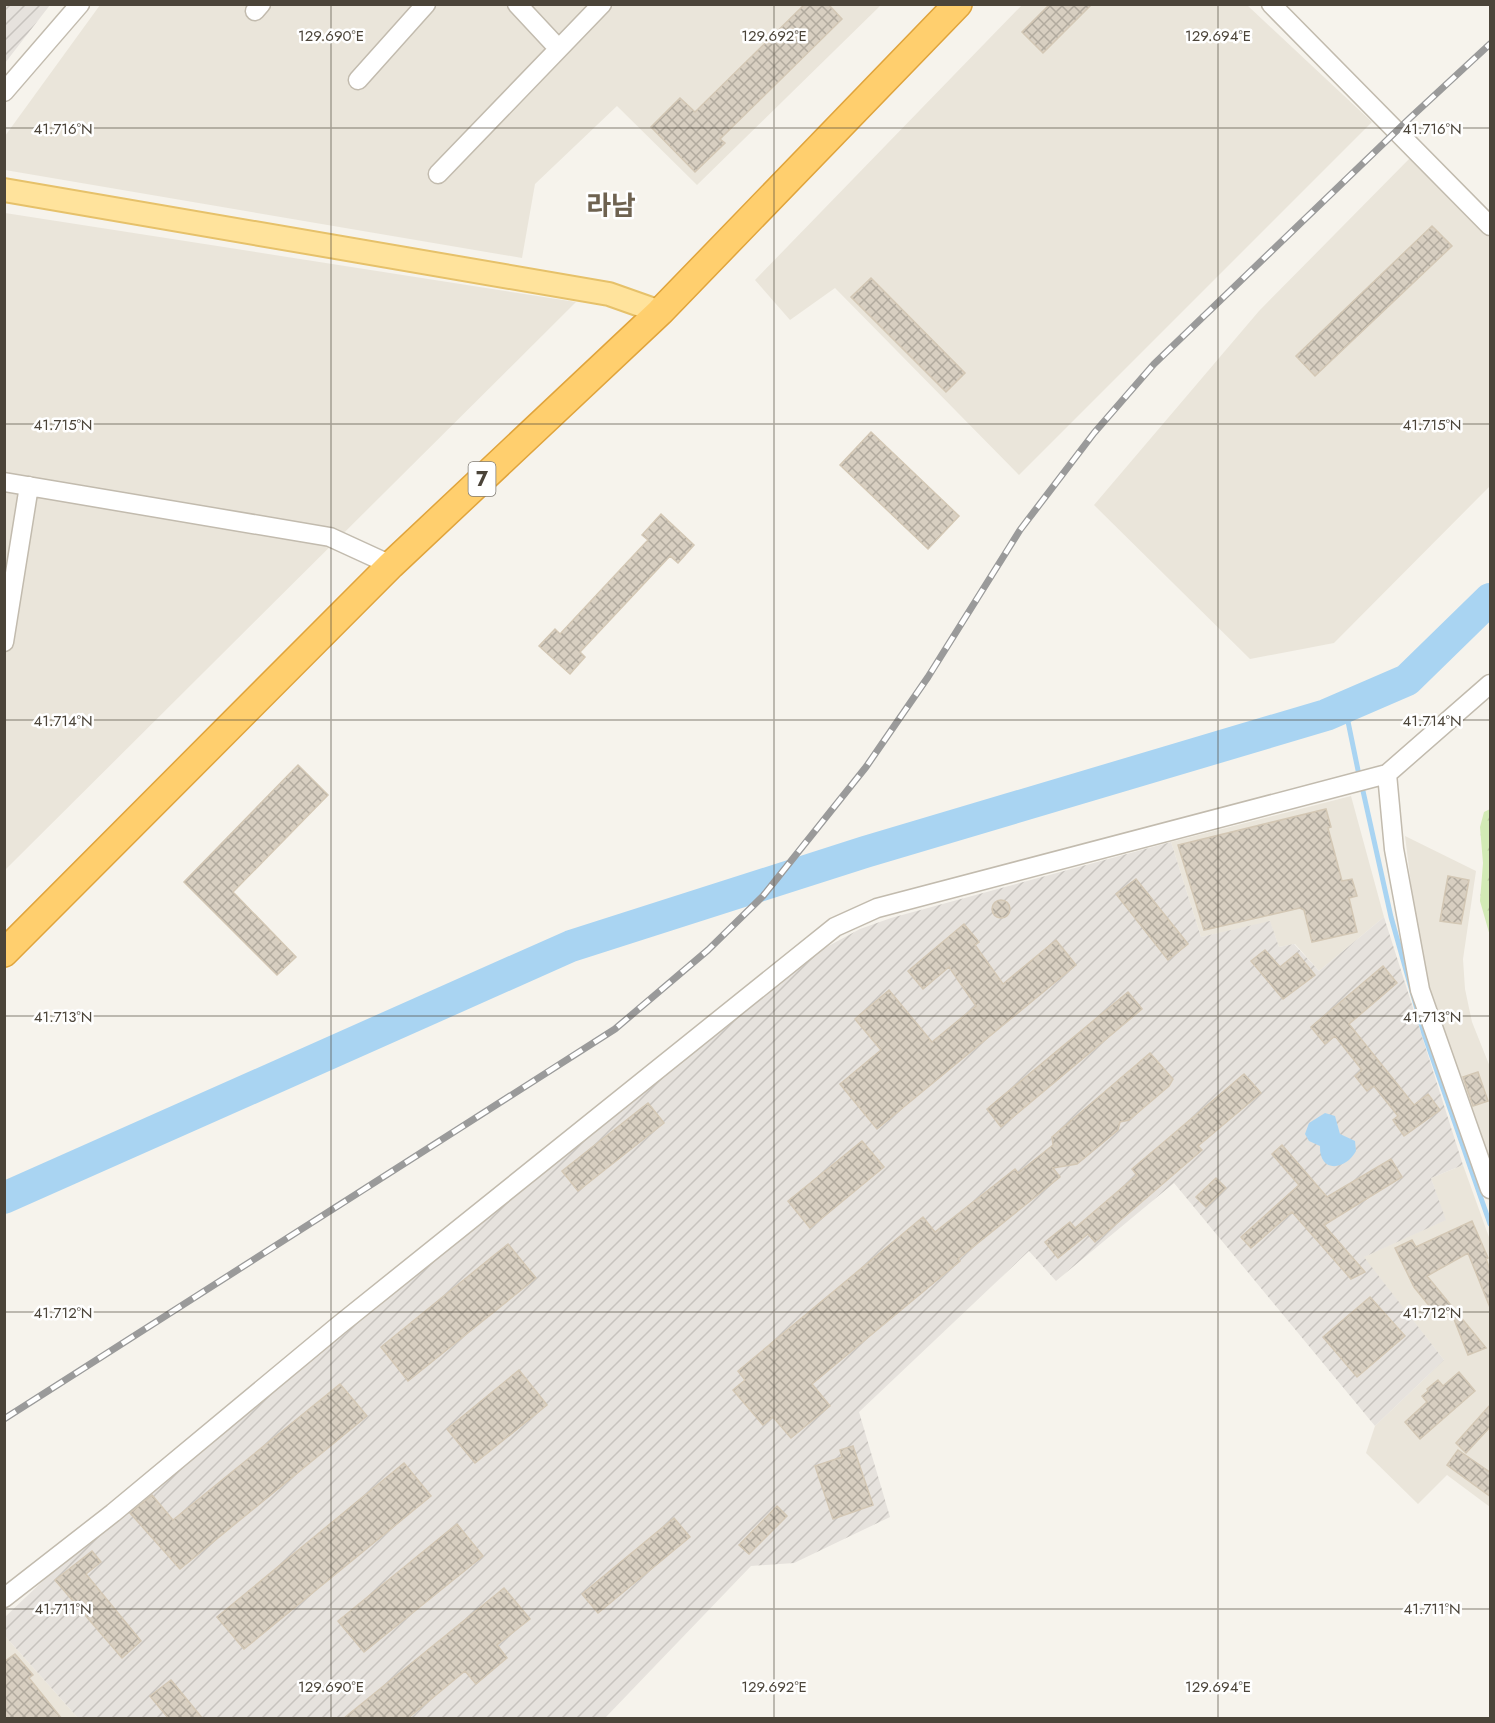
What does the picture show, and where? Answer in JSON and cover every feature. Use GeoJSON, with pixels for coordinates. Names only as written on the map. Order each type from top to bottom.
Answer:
{"type":"FeatureCollection","features":[{"type":"Feature","properties":{"kind":"highway","name":"7"},"geometry":{"type":"LineString","coordinates":[[4,953],[391,565],[660,312],[958,4]]}},
{"type":"Feature","properties":{"kind":"main road"},"geometry":{"type":"LineString","coordinates":[[4,190],[609,294],[660,312]]}},
{"type":"Feature","properties":{"kind":"street"},"geometry":{"type":"LineString","coordinates":[[4,92],[80,4]]}},
{"type":"Feature","properties":{"kind":"street"},"geometry":{"type":"LineString","coordinates":[[358,80],[426,4]]}},
{"type":"Feature","properties":{"kind":"street"},"geometry":{"type":"LineString","coordinates":[[517,4],[558,48]]}},
{"type":"Feature","properties":{"kind":"street"},"geometry":{"type":"LineString","coordinates":[[438,174],[602,4]]}},
{"type":"Feature","properties":{"kind":"street"},"geometry":{"type":"LineString","coordinates":[[1271,4],[1491,226]]}},
{"type":"Feature","properties":{"kind":"street"},"geometry":{"type":"LineString","coordinates":[[4,482],[330,537],[391,565]]}},
{"type":"Feature","properties":{"kind":"street"},"geometry":{"type":"LineString","coordinates":[[4,642],[29,486]]}},
{"type":"Feature","properties":{"kind":"street"},"geometry":{"type":"LineString","coordinates":[[4,1598],[113,1513],[338,1326],[835,927],[878,908],[1387,774],[1491,684]]}},
{"type":"Feature","properties":{"kind":"street"},"geometry":{"type":"LineString","coordinates":[[1387,774],[1394,849],[1420,990],[1463,1117],[1491,1189]]}},
{"type":"Feature","properties":{"kind":"shaded area"},"geometry":{"type":"Polygon","coordinates":[[[4,5],[50,5],[5,63],[4,5]]]}},
{"type":"Feature","properties":{"kind":"shaded area"},"geometry":{"type":"Polygon","coordinates":[[[100,5],[881,5],[697,185],[617,106],[535,184],[522,258],[5,170],[5,136],[100,5]]]}},
{"type":"Feature","properties":{"kind":"shaded area"},"geometry":{"type":"Polygon","coordinates":[[[1022,5],[1247,5],[1372,122],[1019,475],[835,288],[790,320],[755,280],[1022,5]]]}},
{"type":"Feature","properties":{"kind":"shaded area"},"geometry":{"type":"Polygon","coordinates":[[[1411,157],[1490,238],[1490,486],[1334,643],[1250,659],[1094,505],[1259,311],[1411,157]]]}},
{"type":"Feature","properties":{"kind":"shaded area"},"geometry":{"type":"Polygon","coordinates":[[[5,213],[576,302],[5,870],[5,213]]]}},
{"type":"Feature","properties":{"kind":"shaded area"},"geometry":{"type":"Polygon","coordinates":[[[1351,796],[1384,917],[1319,971],[1295,944],[1279,947],[1270,922],[1201,937],[1171,842],[1351,796]]]}},
{"type":"Feature","properties":{"kind":"shaded area"},"geometry":{"type":"Polygon","coordinates":[[[1405,836],[1476,871],[1463,959],[1465,989],[1472,1022],[1490,1067],[1490,1175],[1435,1021],[1418,941],[1405,836]]]}},
{"type":"Feature","properties":{"kind":"shaded area"},"geometry":{"type":"Polygon","coordinates":[[[1171,842],[1201,937],[1270,921],[1279,947],[1294,944],[1319,971],[1384,917],[1463,1165],[1431,1178],[1446,1220],[1364,1257],[1444,1360],[1375,1426],[1174,1183],[1056,1281],[1029,1251],[859,1412],[890,1517],[794,1563],[751,1566],[605,1718],[78,1718],[5,1636],[4,1618],[48,1576],[151,1488],[821,950],[860,929],[891,918],[1171,842]]]}},
{"type":"Feature","properties":{"kind":"shaded area"},"geometry":{"type":"Polygon","coordinates":[[[1463,1165],[1490,1240],[1490,1507],[1447,1475],[1418,1504],[1366,1453],[1375,1426],[1444,1360],[1363,1257],[1445,1220],[1431,1178],[1463,1165]]]}},
{"type":"Feature","properties":{"kind":"shaded area"},"geometry":{"type":"Polygon","coordinates":[[[5,1636],[78,1718],[5,1718],[5,1636]]]}},
{"type":"Feature","properties":{"kind":"green space"},"geometry":{"type":"Polygon","coordinates":[[[1490,809],[1490,936],[1480,901],[1483,863],[1480,827],[1484,812],[1490,809]]]}},
{"type":"Feature","properties":{"kind":"water"},"geometry":{"type":"Polygon","coordinates":[[[1325,1113],[1335,1116],[1340,1134],[1355,1141],[1356,1151],[1352,1157],[1340,1165],[1328,1165],[1321,1155],[1320,1146],[1309,1141],[1305,1134],[1309,1123],[1325,1113]]]}},
{"type":"Feature","properties":{"kind":"building"},"geometry":{"type":"Polygon","coordinates":[[[805,4],[828,4],[842,19],[720,139],[725,143],[695,172],[651,127],[680,98],[695,112],[805,4]]]}},
{"type":"Feature","properties":{"kind":"building"},"geometry":{"type":"Polygon","coordinates":[[[1050,4],[1092,4],[1043,53],[1022,32],[1050,4]]]}},
{"type":"Feature","properties":{"kind":"building"},"geometry":{"type":"Polygon","coordinates":[[[1432,226],[1452,246],[1315,376],[1296,356],[1432,226]]]}},
{"type":"Feature","properties":{"kind":"building"},"geometry":{"type":"Polygon","coordinates":[[[871,278],[965,373],[946,392],[851,297],[871,278]]]}},
{"type":"Feature","properties":{"kind":"building"},"geometry":{"type":"Polygon","coordinates":[[[871,432],[959,516],[928,549],[840,465],[871,432]]]}},
{"type":"Feature","properties":{"kind":"building"},"geometry":{"type":"Polygon","coordinates":[[[661,514],[694,545],[678,563],[670,556],[580,652],[585,657],[570,674],[539,646],[555,629],[560,634],[648,540],[642,535],[661,514]]]}},
{"type":"Feature","properties":{"kind":"building"},"geometry":{"type":"Polygon","coordinates":[[[298,765],[328,795],[233,892],[296,957],[277,975],[184,882],[298,765]]]}},
{"type":"Feature","properties":{"kind":"building"},"geometry":{"type":"Polygon","coordinates":[[[1326,809],[1331,827],[1328,828],[1342,881],[1352,879],[1357,896],[1349,898],[1357,932],[1312,942],[1304,910],[1300,908],[1204,930],[1178,845],[1326,809]]]}},
{"type":"Feature","properties":{"kind":"building"},"geometry":{"type":"Polygon","coordinates":[[[1448,876],[1469,880],[1461,924],[1440,921],[1448,876]]]}},
{"type":"Feature","properties":{"kind":"building"},"geometry":{"type":"Polygon","coordinates":[[[1136,879],[1188,944],[1168,960],[1116,894],[1136,879]]]}},
{"type":"Feature","properties":{"kind":"building"},"geometry":{"type":"Polygon","coordinates":[[[1001,900],[1007,903],[1010,909],[1007,915],[1001,918],[995,915],[992,909],[995,903],[1001,900]]]}},
{"type":"Feature","properties":{"kind":"building"},"geometry":{"type":"Polygon","coordinates":[[[964,924],[979,942],[975,945],[1003,984],[1056,940],[1076,965],[877,1129],[840,1084],[881,1050],[855,1019],[889,990],[932,1042],[976,1006],[949,967],[923,989],[908,971],[964,924]]]}},
{"type":"Feature","properties":{"kind":"building"},"geometry":{"type":"Polygon","coordinates":[[[1265,950],[1280,967],[1297,953],[1315,975],[1283,999],[1251,961],[1265,950]]]}},
{"type":"Feature","properties":{"kind":"building"},"geometry":{"type":"Polygon","coordinates":[[[1383,966],[1397,983],[1349,1024],[1414,1105],[1428,1094],[1440,1110],[1404,1136],[1393,1120],[1398,1116],[1374,1086],[1367,1091],[1355,1076],[1362,1070],[1335,1036],[1325,1044],[1311,1027],[1383,966]]]}},
{"type":"Feature","properties":{"kind":"building"},"geometry":{"type":"Polygon","coordinates":[[[1128,992],[1142,1009],[1001,1127],[987,1109],[1128,992]]]}},
{"type":"Feature","properties":{"kind":"building"},"geometry":{"type":"Polygon","coordinates":[[[1150,1053],[1173,1079],[1169,1086],[1129,1120],[1120,1122],[1118,1130],[1077,1164],[1053,1168],[1060,1177],[958,1259],[960,1261],[812,1384],[830,1406],[791,1438],[773,1417],[763,1425],[733,1390],[745,1380],[738,1371],[923,1217],[935,1232],[1015,1169],[1018,1173],[1053,1145],[1052,1137],[1150,1053]]]}},
{"type":"Feature","properties":{"kind":"building"},"geometry":{"type":"Polygon","coordinates":[[[1478,1072],[1488,1101],[1473,1106],[1463,1077],[1478,1072]]]}},
{"type":"Feature","properties":{"kind":"building"},"geometry":{"type":"Polygon","coordinates":[[[1244,1074],[1261,1093],[1198,1146],[1202,1150],[1095,1242],[1088,1234],[1058,1258],[1045,1242],[1070,1222],[1075,1228],[1137,1175],[1132,1169],[1244,1074]]]}},
{"type":"Feature","properties":{"kind":"building"},"geometry":{"type":"Polygon","coordinates":[[[648,1103],[664,1123],[578,1191],[562,1171],[648,1103]]]}},
{"type":"Feature","properties":{"kind":"building"},"geometry":{"type":"Polygon","coordinates":[[[862,1141],[884,1167],[810,1228],[788,1201],[862,1141]]]}},
{"type":"Feature","properties":{"kind":"building"},"geometry":{"type":"Polygon","coordinates":[[[1282,1145],[1327,1197],[1391,1159],[1402,1177],[1324,1225],[1365,1272],[1351,1279],[1292,1212],[1251,1248],[1241,1237],[1299,1185],[1272,1154],[1282,1145]]]}},
{"type":"Feature","properties":{"kind":"building"},"geometry":{"type":"Polygon","coordinates":[[[1216,1178],[1226,1188],[1206,1207],[1196,1197],[1216,1178]]]}},
{"type":"Feature","properties":{"kind":"building"},"geometry":{"type":"Polygon","coordinates":[[[1472,1221],[1488,1258],[1486,1259],[1491,1272],[1491,1310],[1468,1253],[1427,1276],[1486,1348],[1468,1355],[1450,1309],[1439,1318],[1414,1287],[1395,1248],[1412,1240],[1416,1247],[1472,1221]]]}},
{"type":"Feature","properties":{"kind":"building"},"geometry":{"type":"Polygon","coordinates":[[[508,1244],[536,1278],[408,1381],[381,1347],[508,1244]]]}},
{"type":"Feature","properties":{"kind":"building"},"geometry":{"type":"Polygon","coordinates":[[[1370,1297],[1405,1336],[1357,1377],[1323,1337],[1370,1297]]]}},
{"type":"Feature","properties":{"kind":"building"},"geometry":{"type":"Polygon","coordinates":[[[519,1370],[547,1405],[475,1463],[447,1429],[519,1370]]]}},
{"type":"Feature","properties":{"kind":"building"},"geometry":{"type":"Polygon","coordinates":[[[1459,1372],[1475,1391],[1420,1439],[1405,1422],[1427,1402],[1422,1396],[1428,1391],[1427,1389],[1438,1380],[1443,1386],[1459,1372]]]}},
{"type":"Feature","properties":{"kind":"building"},"geometry":{"type":"Polygon","coordinates":[[[340,1384],[367,1416],[180,1569],[130,1513],[152,1495],[173,1520],[340,1384]]]}},
{"type":"Feature","properties":{"kind":"building"},"geometry":{"type":"Polygon","coordinates":[[[1491,1404],[1491,1426],[1466,1453],[1456,1443],[1491,1404]]]}},
{"type":"Feature","properties":{"kind":"building"},"geometry":{"type":"Polygon","coordinates":[[[853,1446],[873,1505],[833,1519],[815,1466],[842,1457],[840,1450],[853,1446]]]}},
{"type":"Feature","properties":{"kind":"building"},"geometry":{"type":"Polygon","coordinates":[[[1458,1450],[1491,1473],[1491,1497],[1447,1465],[1458,1450]]]}},
{"type":"Feature","properties":{"kind":"building"},"geometry":{"type":"Polygon","coordinates":[[[404,1463],[431,1496],[244,1649],[217,1617],[404,1463]]]}},
{"type":"Feature","properties":{"kind":"building"},"geometry":{"type":"Polygon","coordinates":[[[777,1506],[787,1516],[749,1554],[739,1545],[777,1506]]]}},
{"type":"Feature","properties":{"kind":"building"},"geometry":{"type":"Polygon","coordinates":[[[674,1518],[690,1537],[598,1613],[582,1594],[674,1518]]]}},
{"type":"Feature","properties":{"kind":"building"},"geometry":{"type":"Polygon","coordinates":[[[457,1524],[483,1556],[364,1652],[338,1621],[457,1524]]]}},
{"type":"Feature","properties":{"kind":"building"},"geometry":{"type":"Polygon","coordinates":[[[92,1551],[101,1562],[86,1574],[141,1641],[122,1658],[55,1580],[92,1551]]]}},
{"type":"Feature","properties":{"kind":"building"},"geometry":{"type":"Polygon","coordinates":[[[504,1588],[530,1619],[497,1645],[507,1658],[476,1684],[465,1671],[407,1719],[343,1719],[504,1588]]]}},
{"type":"Feature","properties":{"kind":"building"},"geometry":{"type":"Polygon","coordinates":[[[15,1654],[33,1675],[29,1678],[62,1719],[4,1719],[4,1662],[15,1654]]]}},
{"type":"Feature","properties":{"kind":"building"},"geometry":{"type":"Polygon","coordinates":[[[171,1680],[203,1719],[169,1719],[150,1696],[171,1680]]]}},
{"type":"Feature","properties":{"kind":"waterway"},"geometry":{"type":"LineString","coordinates":[[4,1198],[571,946],[865,852],[1326,715],[1407,680],[1490,599]]}},
{"type":"Feature","properties":{"kind":"waterway"},"geometry":{"type":"LineString","coordinates":[[1345,707],[1359,775]]}},
{"type":"Feature","properties":{"kind":"waterway"},"geometry":{"type":"LineString","coordinates":[[1363,791],[1391,917],[1424,1034],[1490,1224]]}},
{"type":"Feature","properties":{"kind":"railway"},"geometry":{"type":"LineString","coordinates":[[4,1419],[615,1029],[708,950],[763,896],[866,767],[928,677],[1020,530],[1094,433],[1154,364],[1490,44]]}},
{"type":"Feature","properties":{"kind":"district","name":"라남"},"geometry":{"type":"Point","coordinates":[611,205]}}]}
